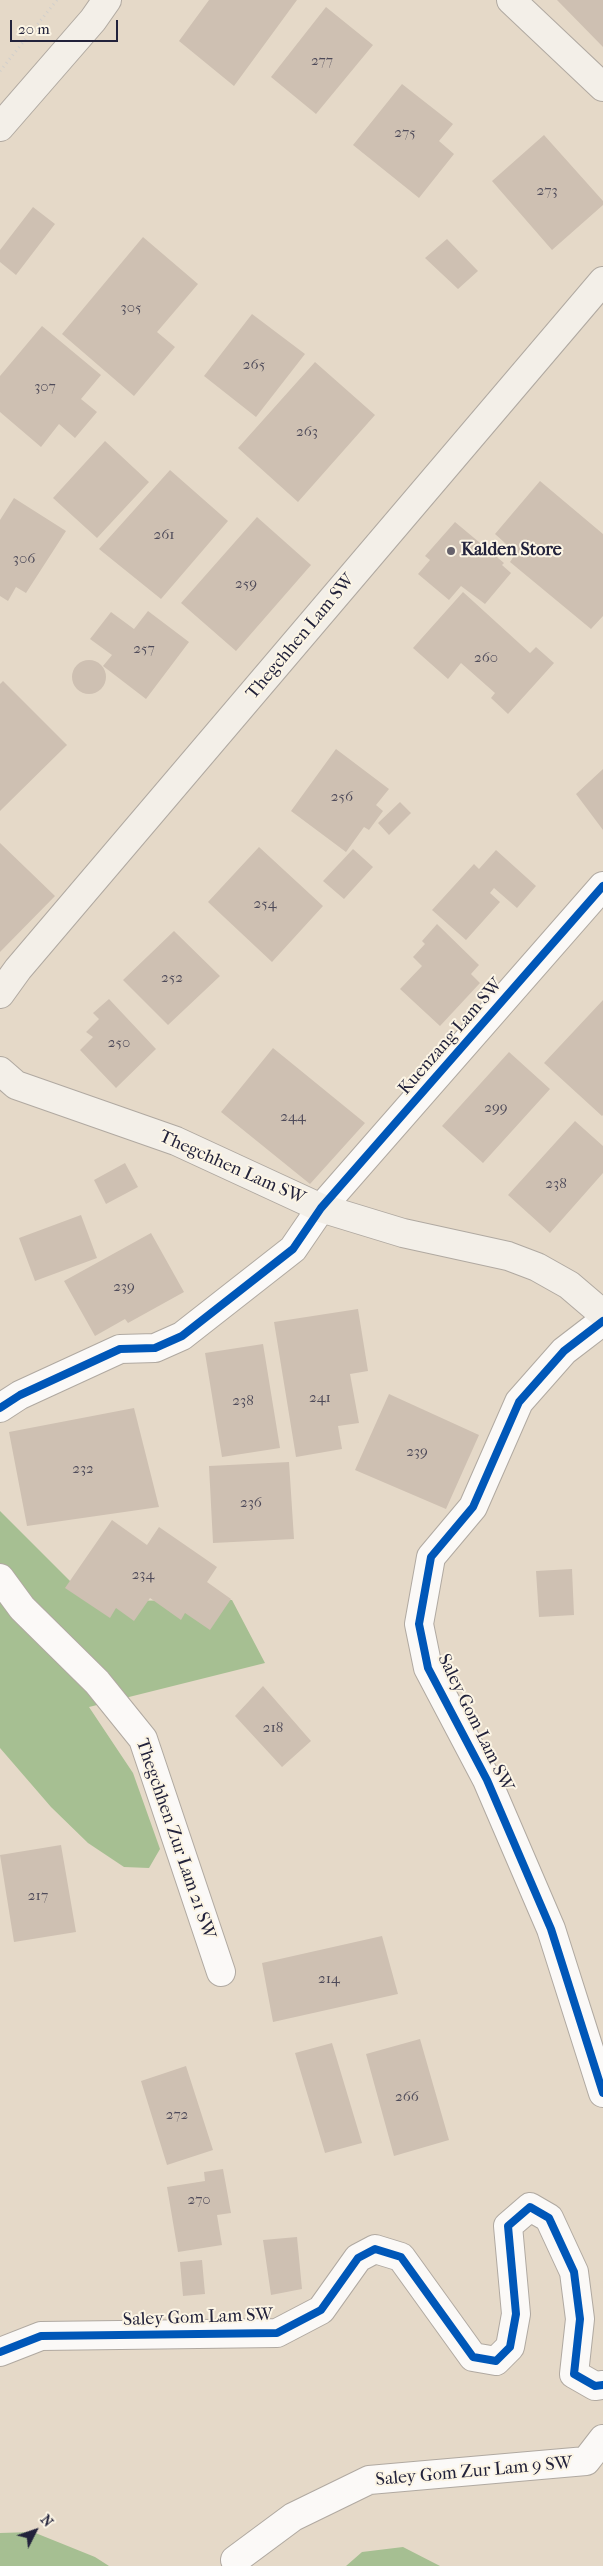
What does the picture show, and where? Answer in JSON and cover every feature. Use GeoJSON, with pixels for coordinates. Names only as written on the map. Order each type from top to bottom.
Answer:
{"type":"FeatureCollection","features":[{"type":"Feature","properties":{"kind":"main road"},"geometry":{"type":"LineString","coordinates":[[0,127],[93,20],[107,0]]}},
{"type":"Feature","properties":{"kind":"main road"},"geometry":{"type":"LineString","coordinates":[[511,0],[603,87]]}},
{"type":"Feature","properties":{"kind":"main road","name":"Thegchhen Lam SW"},"geometry":{"type":"LineString","coordinates":[[0,994],[31,954],[603,281]]}},
{"type":"Feature","properties":{"kind":"main road","name":"Thegchhen Lam SW"},"geometry":{"type":"LineString","coordinates":[[0,1071],[16,1085],[176,1141],[321,1208],[403,1233],[508,1256],[537,1267],[569,1285],[603,1314]]}},
{"type":"Feature","properties":{"kind":"street","name":"Kuenzang Lam SW"},"geometry":{"type":"LineString","coordinates":[[321,1208],[603,886]]}},
{"type":"Feature","properties":{"kind":"street"},"geometry":{"type":"LineString","coordinates":[[0,1408],[20,1395],[120,1349],[155,1348],[182,1336],[293,1249],[321,1208]]}},
{"type":"Feature","properties":{"kind":"street","name":"Saley Gom Lam SW"},"geometry":{"type":"LineString","coordinates":[[603,1321],[564,1352],[519,1402],[473,1507],[430,1557],[419,1624],[428,1668],[487,1780],[551,1930],[603,2093]]}},
{"type":"Feature","properties":{"kind":"street","name":"Thegchhen Zur Lam 21 SW"},"geometry":{"type":"LineString","coordinates":[[0,1578],[22,1608],[97,1682],[144,1739],[221,1972]]}},
{"type":"Feature","properties":{"kind":"street","name":"Saley Gom Lam SW"},"geometry":{"type":"LineString","coordinates":[[0,2352],[41,2336],[277,2333],[321,2310],[358,2258],[375,2249],[401,2257],[472,2357],[496,2361],[510,2347],[516,2314],[508,2226],[530,2207],[549,2218],[574,2272],[580,2319],[574,2374],[595,2386],[603,2385]]}},
{"type":"Feature","properties":{"kind":"street","name":"Saley Gom Zur Lam 9 SW"},"geometry":{"type":"LineString","coordinates":[[235,2560],[293,2517],[369,2480],[586,2461],[603,2439]]}},
{"type":"Feature","properties":{"kind":"path"},"geometry":{"type":"LineString","coordinates":[[0,71],[56,0]]}},
{"type":"Feature","properties":{"kind":"green space"},"geometry":{"type":"Polygon","coordinates":[[[0,1511],[90,1601],[232,1600],[265,1663],[89,1707],[133,1773],[160,1849],[149,1868],[124,1867],[88,1843],[51,1807],[0,1748],[0,1511]]]}},
{"type":"Feature","properties":{"kind":"green space"},"geometry":{"type":"Polygon","coordinates":[[[33,2532],[95,2557],[109,2566],[0,2566],[0,2533],[33,2532]]]}},
{"type":"Feature","properties":{"kind":"green space"},"geometry":{"type":"Polygon","coordinates":[[[403,2547],[440,2566],[346,2566],[362,2552],[403,2547]]]}},
{"type":"Feature","properties":{"kind":"building"},"geometry":{"type":"Polygon","coordinates":[[[209,0],[297,0],[234,86],[179,41],[209,0]]]}},
{"type":"Feature","properties":{"kind":"building"},"geometry":{"type":"Polygon","coordinates":[[[557,0],[603,0],[603,47],[557,0]]]}},
{"type":"Feature","properties":{"kind":"building"},"geometry":{"type":"Polygon","coordinates":[[[326,7],[373,45],[316,114],[271,77],[326,7]]]}},
{"type":"Feature","properties":{"kind":"building"},"geometry":{"type":"Polygon","coordinates":[[[402,84],[453,124],[439,141],[454,154],[419,198],[353,145],[402,84]]]}},
{"type":"Feature","properties":{"kind":"building"},"geometry":{"type":"Polygon","coordinates":[[[544,135],[603,201],[603,205],[552,250],[492,181],[544,135]]]}},
{"type":"Feature","properties":{"kind":"building"},"geometry":{"type":"Polygon","coordinates":[[[33,207],[55,224],[16,275],[0,262],[0,250],[33,207]]]}},
{"type":"Feature","properties":{"kind":"building"},"geometry":{"type":"Polygon","coordinates":[[[143,237],[198,284],[157,332],[175,347],[134,396],[62,334],[143,237]]]}},
{"type":"Feature","properties":{"kind":"building"},"geometry":{"type":"Polygon","coordinates":[[[447,239],[478,271],[458,289],[425,258],[447,239]]]}},
{"type":"Feature","properties":{"kind":"building"},"geometry":{"type":"Polygon","coordinates":[[[252,314],[305,354],[256,417],[204,376],[252,314]]]}},
{"type":"Feature","properties":{"kind":"building"},"geometry":{"type":"Polygon","coordinates":[[[42,326],[101,375],[81,399],[97,412],[75,438],[59,424],[41,447],[0,412],[0,376],[42,326]]]}},
{"type":"Feature","properties":{"kind":"building"},"geometry":{"type":"Polygon","coordinates":[[[315,362],[375,415],[298,502],[238,448],[315,362]]]}},
{"type":"Feature","properties":{"kind":"building"},"geometry":{"type":"Polygon","coordinates":[[[105,441],[149,482],[97,538],[53,498],[105,441]]]}},
{"type":"Feature","properties":{"kind":"building"},"geometry":{"type":"Polygon","coordinates":[[[170,470],[228,521],[161,599],[99,549],[170,470]]]}},
{"type":"Feature","properties":{"kind":"building"},"geometry":{"type":"Polygon","coordinates":[[[540,481],[603,534],[603,616],[591,629],[510,562],[516,553],[495,534],[540,481]]]}},
{"type":"Feature","properties":{"kind":"building"},"geometry":{"type":"Polygon","coordinates":[[[14,498],[66,531],[26,593],[16,587],[8,601],[0,596],[0,520],[14,498]]]}},
{"type":"Feature","properties":{"kind":"building"},"geometry":{"type":"Polygon","coordinates":[[[257,517],[311,565],[236,651],[181,603],[257,517]]]}},
{"type":"Feature","properties":{"kind":"building"},"geometry":{"type":"Polygon","coordinates":[[[455,522],[504,563],[502,565],[511,573],[485,604],[461,586],[449,600],[418,574],[430,560],[425,556],[455,522]]]}},
{"type":"Feature","properties":{"kind":"building"},"geometry":{"type":"Polygon","coordinates":[[[463,592],[530,653],[536,647],[554,663],[508,714],[491,698],[495,693],[461,663],[448,679],[413,648],[463,592]]]}},
{"type":"Feature","properties":{"kind":"building"},"geometry":{"type":"Polygon","coordinates":[[[148,611],[189,642],[146,699],[103,666],[112,655],[90,639],[111,612],[134,629],[148,611]]]}},
{"type":"Feature","properties":{"kind":"building"},"geometry":{"type":"Polygon","coordinates":[[[89,660],[101,665],[106,677],[101,689],[89,694],[77,689],[72,677],[77,665],[89,660]]]}},
{"type":"Feature","properties":{"kind":"building"},"geometry":{"type":"Polygon","coordinates":[[[3,681],[67,745],[0,811],[0,684],[3,681]]]}},
{"type":"Feature","properties":{"kind":"building"},"geometry":{"type":"Polygon","coordinates":[[[336,749],[389,789],[376,805],[383,811],[369,830],[364,827],[346,852],[291,811],[336,749]]]}},
{"type":"Feature","properties":{"kind":"building"},"geometry":{"type":"Polygon","coordinates":[[[603,769],[603,830],[576,794],[603,769]]]}},
{"type":"Feature","properties":{"kind":"building"},"geometry":{"type":"Polygon","coordinates":[[[400,802],[411,813],[389,835],[378,823],[400,802]]]}},
{"type":"Feature","properties":{"kind":"building"},"geometry":{"type":"Polygon","coordinates":[[[0,843],[55,896],[0,952],[0,843]]]}},
{"type":"Feature","properties":{"kind":"building"},"geometry":{"type":"Polygon","coordinates":[[[259,847],[323,906],[272,962],[208,902],[259,847]]]}},
{"type":"Feature","properties":{"kind":"building"},"geometry":{"type":"Polygon","coordinates":[[[353,849],[373,867],[344,899],[323,881],[353,849]]]}},
{"type":"Feature","properties":{"kind":"building"},"geometry":{"type":"Polygon","coordinates":[[[496,850],[536,886],[517,908],[494,888],[490,893],[500,902],[466,940],[432,910],[474,864],[479,869],[496,850]]]}},
{"type":"Feature","properties":{"kind":"building"},"geometry":{"type":"Polygon","coordinates":[[[437,924],[479,965],[471,974],[480,983],[440,1026],[400,989],[422,966],[413,957],[425,944],[422,941],[437,924]]]}},
{"type":"Feature","properties":{"kind":"building"},"geometry":{"type":"Polygon","coordinates":[[[174,931],[220,976],[168,1025],[123,980],[174,931]]]}},
{"type":"Feature","properties":{"kind":"building"},"geometry":{"type":"Polygon","coordinates":[[[109,999],[156,1049],[116,1088],[80,1050],[93,1037],[86,1032],[99,1019],[93,1013],[109,999]]]}},
{"type":"Feature","properties":{"kind":"building"},"geometry":{"type":"Polygon","coordinates":[[[603,1000],[603,1115],[602,1116],[544,1063],[603,1000]]]}},
{"type":"Feature","properties":{"kind":"building"},"geometry":{"type":"Polygon","coordinates":[[[273,1048],[365,1123],[310,1184],[221,1112],[273,1048]]]}},
{"type":"Feature","properties":{"kind":"building"},"geometry":{"type":"Polygon","coordinates":[[[509,1052],[550,1089],[483,1163],[442,1126],[509,1052]]]}},
{"type":"Feature","properties":{"kind":"building"},"geometry":{"type":"Polygon","coordinates":[[[575,1121],[603,1146],[603,1173],[550,1233],[508,1195],[575,1121]]]}},
{"type":"Feature","properties":{"kind":"building"},"geometry":{"type":"Polygon","coordinates":[[[125,1163],[138,1187],[106,1204],[94,1180],[125,1163]]]}},
{"type":"Feature","properties":{"kind":"building"},"geometry":{"type":"Polygon","coordinates":[[[81,1215],[97,1258],[35,1281],[19,1238],[81,1215]]]}},
{"type":"Feature","properties":{"kind":"building"},"geometry":{"type":"Polygon","coordinates":[[[151,1233],[184,1292],[128,1323],[125,1319],[95,1336],[64,1281],[151,1233]]]}},
{"type":"Feature","properties":{"kind":"building"},"geometry":{"type":"Polygon","coordinates":[[[358,1309],[368,1371],[350,1374],[359,1423],[338,1426],[342,1449],[296,1457],[274,1322],[358,1309]]]}},
{"type":"Feature","properties":{"kind":"building"},"geometry":{"type":"Polygon","coordinates":[[[263,1344],[280,1448],[222,1457],[205,1353],[263,1344]]]}},
{"type":"Feature","properties":{"kind":"building"},"geometry":{"type":"Polygon","coordinates":[[[389,1394],[479,1435],[446,1509],[355,1470],[389,1394]]]}},
{"type":"Feature","properties":{"kind":"building"},"geometry":{"type":"Polygon","coordinates":[[[134,1408],[159,1507],[27,1526],[9,1432],[134,1408]]]}},
{"type":"Feature","properties":{"kind":"building"},"geometry":{"type":"Polygon","coordinates":[[[289,1462],[294,1539],[213,1543],[209,1466],[289,1462]]]}},
{"type":"Feature","properties":{"kind":"building"},"geometry":{"type":"Polygon","coordinates":[[[112,1520],[147,1545],[159,1527],[217,1567],[207,1582],[231,1599],[210,1630],[185,1613],[181,1620],[150,1598],[134,1621],[116,1608],[110,1618],[65,1588],[112,1520]]]}},
{"type":"Feature","properties":{"kind":"building"},"geometry":{"type":"Polygon","coordinates":[[[572,1569],[574,1615],[539,1617],[536,1571],[572,1569]]]}},
{"type":"Feature","properties":{"kind":"building"},"geometry":{"type":"Polygon","coordinates":[[[263,1686],[311,1741],[282,1767],[235,1716],[263,1686]]]}},
{"type":"Feature","properties":{"kind":"building"},"geometry":{"type":"Polygon","coordinates":[[[61,1845],[76,1932],[14,1942],[0,1855],[61,1845]]]}},
{"type":"Feature","properties":{"kind":"building"},"geometry":{"type":"Polygon","coordinates":[[[382,1936],[398,1994],[273,2022],[262,1963],[382,1936]]]}},
{"type":"Feature","properties":{"kind":"building"},"geometry":{"type":"Polygon","coordinates":[[[420,2039],[449,2140],[394,2156],[366,2054],[420,2039]]]}},
{"type":"Feature","properties":{"kind":"building"},"geometry":{"type":"Polygon","coordinates":[[[332,2043],[362,2143],[325,2153],[295,2053],[332,2043]]]}},
{"type":"Feature","properties":{"kind":"building"},"geometry":{"type":"Polygon","coordinates":[[[186,2066],[213,2150],[167,2165],[141,2081],[186,2066]]]}},
{"type":"Feature","properties":{"kind":"building"},"geometry":{"type":"Polygon","coordinates":[[[223,2169],[231,2213],[217,2215],[222,2245],[178,2252],[167,2187],[205,2181],[204,2172],[223,2169]]]}},
{"type":"Feature","properties":{"kind":"building"},"geometry":{"type":"Polygon","coordinates":[[[297,2237],[302,2289],[271,2295],[263,2240],[297,2237]]]}},
{"type":"Feature","properties":{"kind":"building"},"geometry":{"type":"Polygon","coordinates":[[[202,2260],[205,2294],[183,2296],[180,2262],[202,2260]]]}},
{"type":"Feature","properties":{"kind":"cycle path"},"geometry":{"type":"LineString","coordinates":[[0,1408],[20,1395],[120,1349],[155,1348],[182,1336],[293,1249],[321,1208],[603,886]]}},
{"type":"Feature","properties":{"kind":"cycle path"},"geometry":{"type":"LineString","coordinates":[[603,1321],[564,1351],[519,1402],[473,1507],[431,1557],[419,1624],[428,1668],[487,1780],[551,1929],[603,2093]]}},
{"type":"Feature","properties":{"kind":"cycle path"},"geometry":{"type":"LineString","coordinates":[[0,2352],[41,2336],[277,2333],[321,2310],[358,2258],[375,2249],[401,2257],[473,2357],[496,2361],[510,2347],[516,2314],[508,2226],[530,2207],[549,2218],[574,2272],[580,2319],[574,2374],[595,2386],[603,2385]]}},
{"type":"Feature","properties":{"kind":"place","name":"Kalden Store"},"geometry":{"type":"Point","coordinates":[451,551]}}]}
